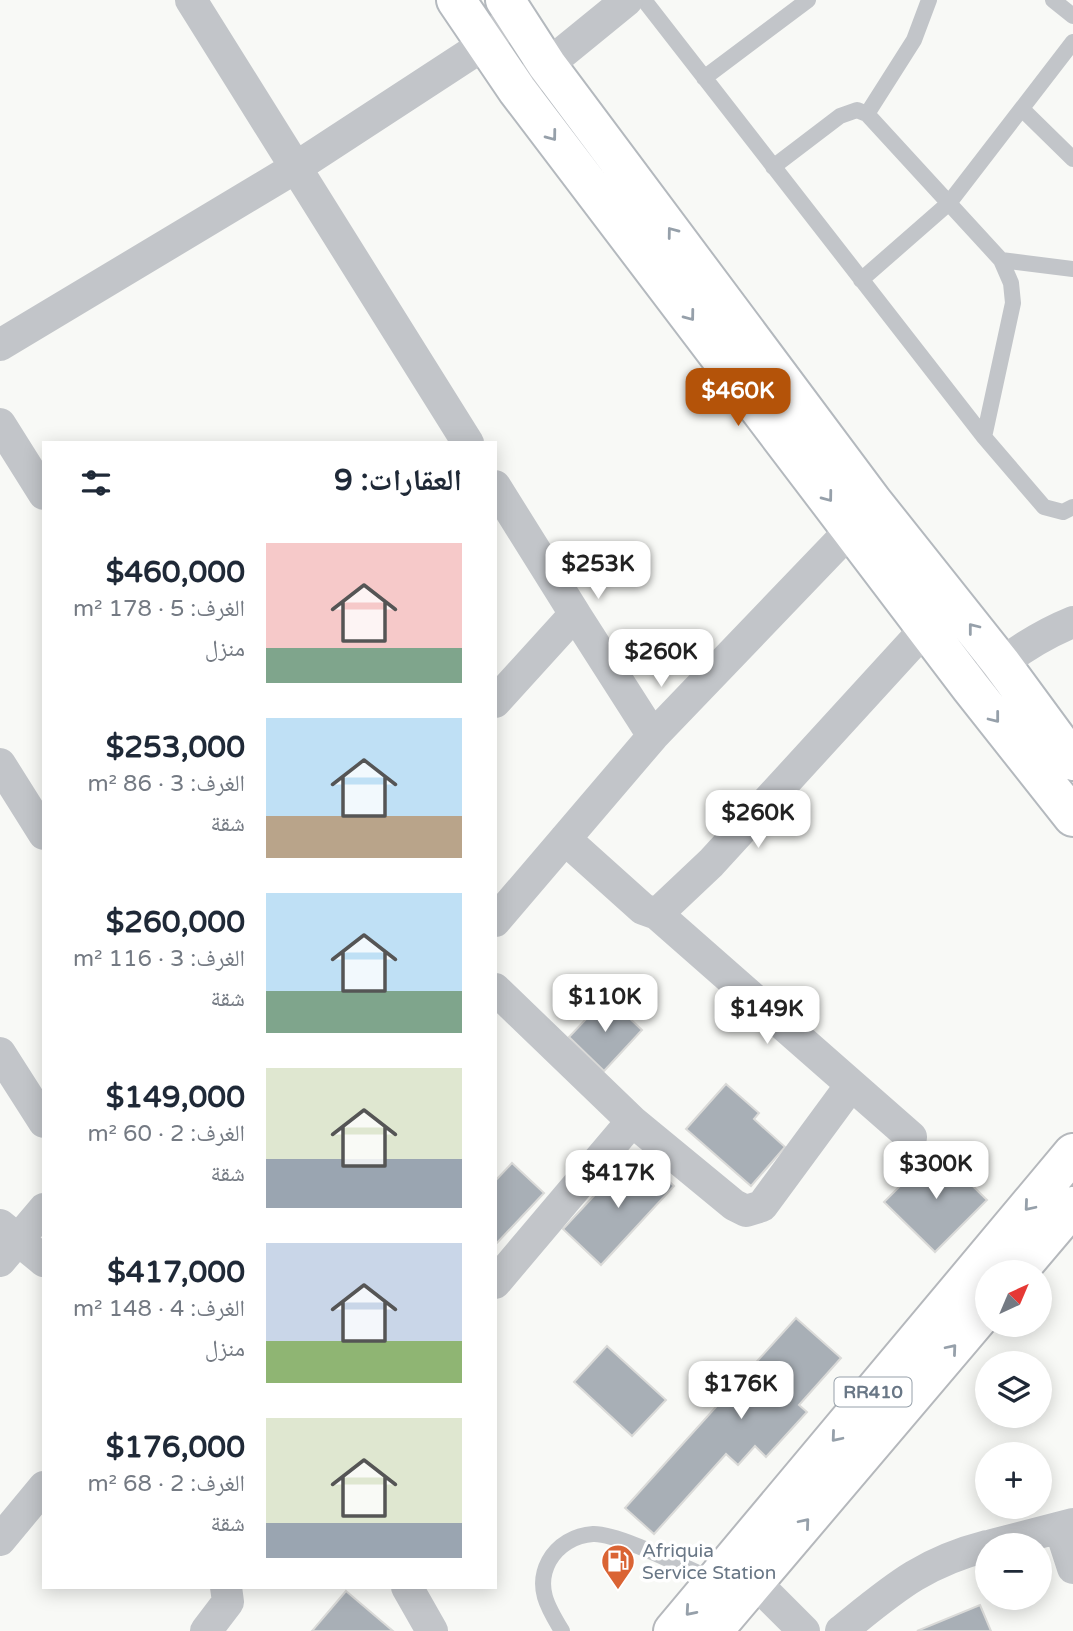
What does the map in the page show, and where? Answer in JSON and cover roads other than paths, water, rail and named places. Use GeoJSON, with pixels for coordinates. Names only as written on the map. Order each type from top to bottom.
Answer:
{"type":"FeatureCollection","features":[{"type":"Feature","properties":{"kind":"main road"},"geometry":{"type":"LineString","coordinates":[[456,0],[517,90],[863,516],[1001,663],[1073,761]]}},
{"type":"Feature","properties":{"kind":"main road"},"geometry":{"type":"LineString","coordinates":[[510,8],[547,65],[863,516],[926,628],[1073,817]]}},
{"type":"Feature","properties":{"kind":"main road","name":"RR410"},"geometry":{"type":"LineString","coordinates":[[673,1631],[1073,1153]]}},
{"type":"Feature","properties":{"kind":"main road"},"geometry":{"type":"LineString","coordinates":[[1027,1260],[1073,1206]]}},
{"type":"Feature","properties":{"kind":"main road","name":"RR410"},"geometry":{"type":"LineString","coordinates":[[713,1631],[975,1322]]}},
{"type":"Feature","properties":{"kind":"street"},"geometry":{"type":"LineString","coordinates":[[191,0],[467,441]]}},
{"type":"Feature","properties":{"kind":"street"},"geometry":{"type":"LineString","coordinates":[[517,90],[627,0]]}},
{"type":"Feature","properties":{"kind":"street"},"geometry":{"type":"LineString","coordinates":[[0,345],[295,168],[485,44],[510,8]]}},
{"type":"Feature","properties":{"kind":"street"},"geometry":{"type":"LineString","coordinates":[[0,424],[42,491]]}},
{"type":"Feature","properties":{"kind":"street"},"geometry":{"type":"LineString","coordinates":[[497,489],[653,736]]}},
{"type":"Feature","properties":{"kind":"street"},"geometry":{"type":"LineString","coordinates":[[497,919],[653,736],[863,516]]}},
{"type":"Feature","properties":{"kind":"street"},"geometry":{"type":"LineString","coordinates":[[497,700],[575,614]]}},
{"type":"Feature","properties":{"kind":"street"},"geometry":{"type":"LineString","coordinates":[[971,688],[1001,663],[1058,628],[1073,622]]}},
{"type":"Feature","properties":{"kind":"street"},"geometry":{"type":"LineString","coordinates":[[657,914],[711,863],[926,628]]}},
{"type":"Feature","properties":{"kind":"street"},"geometry":{"type":"LineString","coordinates":[[0,764],[42,831]]}},
{"type":"Feature","properties":{"kind":"street"},"geometry":{"type":"LineString","coordinates":[[565,839],[643,909],[657,914],[911,1137]]}},
{"type":"Feature","properties":{"kind":"street"},"geometry":{"type":"LineString","coordinates":[[497,991],[632,1121],[734,1205],[746,1210],[762,1206],[851,1085]]}},
{"type":"Feature","properties":{"kind":"street"},"geometry":{"type":"LineString","coordinates":[[0,1053],[42,1119]]}},
{"type":"Feature","properties":{"kind":"street"},"geometry":{"type":"LineString","coordinates":[[497,1281],[632,1121]]}},
{"type":"Feature","properties":{"kind":"street"},"geometry":{"type":"LineString","coordinates":[[42,1211],[6,1242],[42,1260]]}},
{"type":"Feature","properties":{"kind":"street"},"geometry":{"type":"LineString","coordinates":[[0,1540],[42,1489]]}},
{"type":"Feature","properties":{"kind":"street"},"geometry":{"type":"LineString","coordinates":[[1040,1533],[1067,1526],[1073,1568]]}},
{"type":"Feature","properties":{"kind":"street"},"geometry":{"type":"LineString","coordinates":[[841,1631],[904,1581],[946,1558],[975,1550]]}},
{"type":"Feature","properties":{"kind":"street"},"geometry":{"type":"LineString","coordinates":[[755,1582],[804,1631]]}},
{"type":"Feature","properties":{"kind":"street"},"geometry":{"type":"LineString","coordinates":[[206,1631],[228,1602],[226,1589]]}},
{"type":"Feature","properties":{"kind":"street"},"geometry":{"type":"LineString","coordinates":[[408,1589],[429,1629]]}},
{"type":"Feature","properties":{"kind":"lane"},"geometry":{"type":"LineString","coordinates":[[644,0],[984,437],[1044,507],[1063,512],[1073,507]]}},
{"type":"Feature","properties":{"kind":"lane"},"geometry":{"type":"LineString","coordinates":[[704,78],[807,0]]}},
{"type":"Feature","properties":{"kind":"lane"},"geometry":{"type":"LineString","coordinates":[[867,114],[914,40],[929,0]]}},
{"type":"Feature","properties":{"kind":"lane"},"geometry":{"type":"LineString","coordinates":[[1053,0],[1073,16]]}},
{"type":"Feature","properties":{"kind":"lane"},"geometry":{"type":"LineString","coordinates":[[861,280],[949,203],[1073,42]]}},
{"type":"Feature","properties":{"kind":"lane"},"geometry":{"type":"LineString","coordinates":[[1022,109],[1073,159]]}},
{"type":"Feature","properties":{"kind":"lane"},"geometry":{"type":"LineString","coordinates":[[772,167],[841,116],[858,110],[867,114],[1001,260],[1011,283],[1013,303],[984,437]]}},
{"type":"Feature","properties":{"kind":"lane"},"geometry":{"type":"LineString","coordinates":[[1001,260],[1073,269]]}},
{"type":"Feature","properties":{"kind":"lane"},"geometry":{"type":"LineString","coordinates":[[562,1631],[547,1606],[543,1581],[551,1557],[570,1540],[582,1536],[607,1535],[716,1581]]}},
{"type":"Feature","properties":{"kind":"place","name":"Afriquia Service Station"},"geometry":{"type":"Point","coordinates":[618,1591]}}]}
